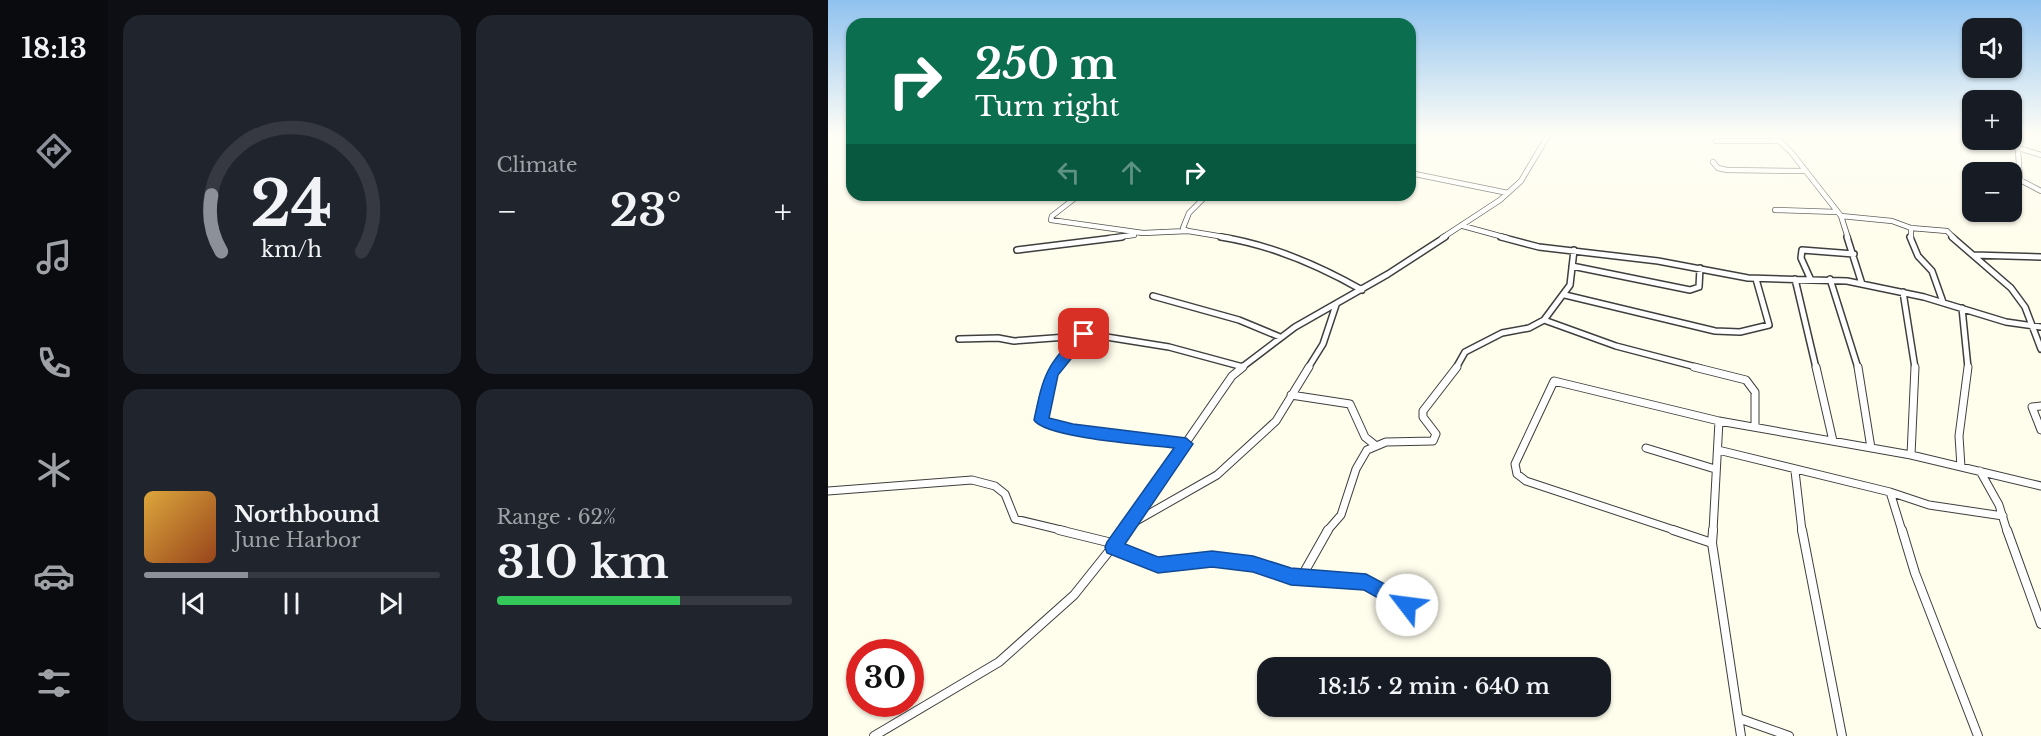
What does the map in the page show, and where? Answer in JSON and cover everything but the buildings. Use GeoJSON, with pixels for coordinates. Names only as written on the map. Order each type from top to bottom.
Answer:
{"type":"FeatureCollection","features":[{"type":"Feature","properties":{"kind":"street"},"geometry":{"type":"LineString","coordinates":[[874,736],[999,662],[1074,595],[1131,524],[1232,376],[1280,337],[1362,290],[1462,226],[1470,224],[1521,181],[1528,168]]}},
{"type":"Feature","properties":{"kind":"street"},"geometry":{"type":"LineString","coordinates":[[1720,168],[1806,171]]}},
{"type":"Feature","properties":{"kind":"street"},"geometry":{"type":"LineString","coordinates":[[1804,168],[1822,195],[1839,214],[1862,284]]}},
{"type":"Feature","properties":{"kind":"street"},"geometry":{"type":"LineString","coordinates":[[2019,168],[2020,180],[2030,188],[2041,191]]}},
{"type":"Feature","properties":{"kind":"street"},"geometry":{"type":"LineString","coordinates":[[1416,174],[1508,193]]}},
{"type":"Feature","properties":{"kind":"street"},"geometry":{"type":"LineString","coordinates":[[1071,201],[1052,216],[1051,220],[1143,233]]}},
{"type":"Feature","properties":{"kind":"street"},"geometry":{"type":"LineString","coordinates":[[1188,231],[1183,228],[1184,222],[1202,201]]}},
{"type":"Feature","properties":{"kind":"street"},"geometry":{"type":"LineString","coordinates":[[1775,210],[1839,214],[1892,221],[1911,228],[1948,231],[1971,255],[1990,267],[2011,288],[2025,307],[2041,349]]}},
{"type":"Feature","properties":{"kind":"street"},"geometry":{"type":"LineString","coordinates":[[1470,224],[1496,236],[1539,247],[1700,268],[1756,279],[1810,278],[1862,284],[1943,302],[2006,322],[2041,327]]}},
{"type":"Feature","properties":{"kind":"street"},"geometry":{"type":"LineString","coordinates":[[1911,228],[1909,234],[1916,251],[1932,271],[1943,302]]}},
{"type":"Feature","properties":{"kind":"street"},"geometry":{"type":"LineString","coordinates":[[1017,250],[1143,233],[1188,231],[1230,238],[1289,254],[1334,272],[1362,290]]}},
{"type":"Feature","properties":{"kind":"street"},"geometry":{"type":"LineString","coordinates":[[1302,576],[1327,531],[1341,515],[1356,469],[1371,445],[1392,441],[1434,441],[1436,434],[1423,417],[1423,411],[1455,370],[1464,353],[1502,333],[1529,328],[1544,320],[1565,295],[1572,280],[1574,250]]}},
{"type":"Feature","properties":{"kind":"street"},"geometry":{"type":"LineString","coordinates":[[1810,278],[1801,258],[1802,250],[1854,254]]}},
{"type":"Feature","properties":{"kind":"street"},"geometry":{"type":"LineString","coordinates":[[1971,255],[2041,257]]}},
{"type":"Feature","properties":{"kind":"street"},"geometry":{"type":"LineString","coordinates":[[1572,266],[1690,290],[1699,287],[1700,268]]}},
{"type":"Feature","properties":{"kind":"street"},"geometry":{"type":"LineString","coordinates":[[1565,295],[1715,331],[1740,332],[1769,325],[1756,279]]}},
{"type":"Feature","properties":{"kind":"street"},"geometry":{"type":"LineString","coordinates":[[1795,279],[1833,441]]}},
{"type":"Feature","properties":{"kind":"street"},"geometry":{"type":"LineString","coordinates":[[1830,279],[1857,359],[1871,448]]}},
{"type":"Feature","properties":{"kind":"street"},"geometry":{"type":"LineString","coordinates":[[1903,292],[1915,369],[1911,455]]}},
{"type":"Feature","properties":{"kind":"street"},"geometry":{"type":"LineString","coordinates":[[1153,296],[1239,320],[1280,337]]}},
{"type":"Feature","properties":{"kind":"street"},"geometry":{"type":"LineString","coordinates":[[1131,524],[1154,513],[1217,475],[1276,421],[1323,344],[1336,305]]}},
{"type":"Feature","properties":{"kind":"street"},"geometry":{"type":"LineString","coordinates":[[1961,467],[1959,436],[1968,368],[1962,308]]}},
{"type":"Feature","properties":{"kind":"street"},"geometry":{"type":"LineString","coordinates":[[1544,320],[1616,346],[1746,380],[1755,392],[1755,427]]}},
{"type":"Feature","properties":{"kind":"street"},"geometry":{"type":"LineString","coordinates":[[959,339],[998,338],[1018,341],[1082,335],[1168,347],[1243,367]]}},
{"type":"Feature","properties":{"kind":"street"},"geometry":{"type":"LineString","coordinates":[[1082,335],[1051,375],[1042,420],[1048,424],[1073,430],[1186,444]]}},
{"type":"Feature","properties":{"kind":"street"},"geometry":{"type":"LineString","coordinates":[[1712,543],[1526,481],[1517,474],[1515,464],[1554,381],[1719,421],[1911,455],[2041,486]]}},
{"type":"Feature","properties":{"kind":"street"},"geometry":{"type":"LineString","coordinates":[[1291,394],[1350,404],[1358,428],[1371,445]]}},
{"type":"Feature","properties":{"kind":"street"},"geometry":{"type":"LineString","coordinates":[[2041,406],[2033,405],[2032,409],[2041,430]]}},
{"type":"Feature","properties":{"kind":"street"},"geometry":{"type":"LineString","coordinates":[[1719,421],[1712,543],[1741,719],[1741,736]]}},
{"type":"Feature","properties":{"kind":"street"},"geometry":{"type":"LineString","coordinates":[[1646,448],[1715,469]]}},
{"type":"Feature","properties":{"kind":"street"},"geometry":{"type":"LineString","coordinates":[[1718,450],[1795,471],[1890,492],[1929,505],[2003,516]]}},
{"type":"Feature","properties":{"kind":"street"},"geometry":{"type":"LineString","coordinates":[[1795,471],[1803,537],[1842,736]]}},
{"type":"Feature","properties":{"kind":"street"},"geometry":{"type":"LineString","coordinates":[[1980,471],[2003,516],[2017,563],[2041,624]]}},
{"type":"Feature","properties":{"kind":"street"},"geometry":{"type":"LineString","coordinates":[[828,491],[920,486],[952,480],[975,481],[1006,495],[1015,519],[1115,546],[1158,565],[1212,559],[1253,564],[1291,577],[1361,581],[1373,585],[1407,605],[1411,615],[1409,625]]}},
{"type":"Feature","properties":{"kind":"street"},"geometry":{"type":"LineString","coordinates":[[1890,492],[1913,568],[1978,736]]}},
{"type":"Feature","properties":{"kind":"street"},"geometry":{"type":"LineString","coordinates":[[1741,719],[1789,736]]}},
{"type":"Feature","properties":{"kind":"route"},"geometry":{"type":"LineString","coordinates":[[1084,334],[1059,361],[1051,375],[1042,420],[1059,428],[1186,444],[1113,547],[1158,565],[1212,559],[1262,566],[1291,577],[1334,578],[1366,582],[1407,605]]}}]}
